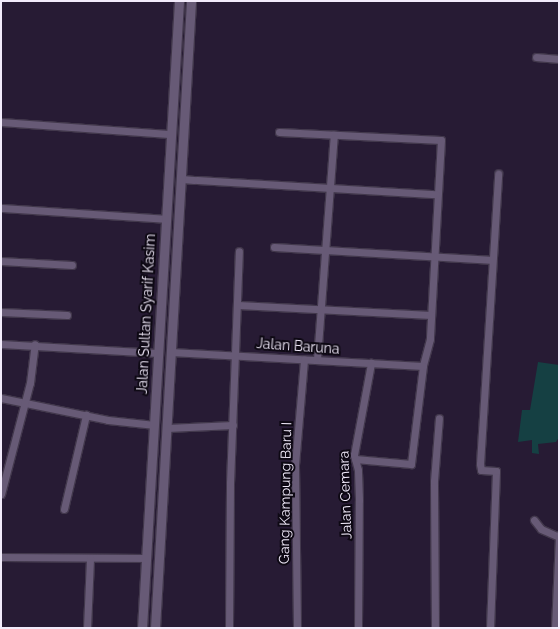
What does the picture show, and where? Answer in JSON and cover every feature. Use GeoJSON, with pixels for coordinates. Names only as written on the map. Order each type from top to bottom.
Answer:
{"type":"FeatureCollection","features":[{"type":"Feature","properties":{"kind":"street","name":"Jalan Sultan Syarif Kasim"},"geometry":{"type":"LineString","coordinates":[[142,628],[155,425],[169,134],[179,1]]}},
{"type":"Feature","properties":{"kind":"street","name":"Jalan Sultan Syarif Kasim"},"geometry":{"type":"LineString","coordinates":[[156,628],[191,1]]}},
{"type":"Feature","properties":{"kind":"street"},"geometry":{"type":"LineString","coordinates":[[536,57],[559,59]]}},
{"type":"Feature","properties":{"kind":"street"},"geometry":{"type":"LineString","coordinates":[[1,127],[1,122],[169,134]]}},
{"type":"Feature","properties":{"kind":"street"},"geometry":{"type":"LineString","coordinates":[[279,132],[439,138],[429,351],[422,366],[411,464],[355,459]]}},
{"type":"Feature","properties":{"kind":"street"},"geometry":{"type":"LineString","coordinates":[[317,359],[334,135]]}},
{"type":"Feature","properties":{"kind":"street"},"geometry":{"type":"LineString","coordinates":[[490,628],[496,471],[481,470],[480,464],[490,260],[498,174]]}},
{"type":"Feature","properties":{"kind":"street"},"geometry":{"type":"LineString","coordinates":[[182,179],[436,194]]}},
{"type":"Feature","properties":{"kind":"street"},"geometry":{"type":"LineString","coordinates":[[1,208],[165,219]]}},
{"type":"Feature","properties":{"kind":"street"},"geometry":{"type":"LineString","coordinates":[[274,247],[433,255],[490,260]]}},
{"type":"Feature","properties":{"kind":"street"},"geometry":{"type":"LineString","coordinates":[[229,628],[232,425],[240,250]]}},
{"type":"Feature","properties":{"kind":"street"},"geometry":{"type":"LineString","coordinates":[[1,261],[72,265]]}},
{"type":"Feature","properties":{"kind":"street"},"geometry":{"type":"LineString","coordinates":[[238,305],[431,315]]}},
{"type":"Feature","properties":{"kind":"street"},"geometry":{"type":"LineString","coordinates":[[1,312],[67,315]]}},
{"type":"Feature","properties":{"kind":"street"},"geometry":{"type":"LineString","coordinates":[[1,344],[35,344],[158,353]]}},
{"type":"Feature","properties":{"kind":"street"},"geometry":{"type":"LineString","coordinates":[[1,494],[30,383],[35,344]]}},
{"type":"Feature","properties":{"kind":"street","name":"Jalan Baruna"},"geometry":{"type":"LineString","coordinates":[[171,352],[235,354],[422,366]]}},
{"type":"Feature","properties":{"kind":"street","name":"Gang Kampung Baru I"},"geometry":{"type":"LineString","coordinates":[[297,628],[295,465],[304,359]]}},
{"type":"Feature","properties":{"kind":"street","name":"Jalan Cemara"},"geometry":{"type":"LineString","coordinates":[[358,628],[359,500],[355,459],[371,363]]}},
{"type":"Feature","properties":{"kind":"street"},"geometry":{"type":"LineString","coordinates":[[1,398],[86,415],[155,425]]}},
{"type":"Feature","properties":{"kind":"street"},"geometry":{"type":"LineString","coordinates":[[64,509],[86,415]]}},
{"type":"Feature","properties":{"kind":"street"},"geometry":{"type":"LineString","coordinates":[[435,628],[434,480],[439,418]]}},
{"type":"Feature","properties":{"kind":"street"},"geometry":{"type":"LineString","coordinates":[[167,428],[232,425]]}},
{"type":"Feature","properties":{"kind":"street"},"geometry":{"type":"LineString","coordinates":[[534,520],[541,529],[558,536],[556,628]]}},
{"type":"Feature","properties":{"kind":"street"},"geometry":{"type":"LineString","coordinates":[[1,557],[147,558]]}},
{"type":"Feature","properties":{"kind":"street"},"geometry":{"type":"LineString","coordinates":[[87,628],[90,558]]}},
{"type":"Feature","properties":{"kind":"shaded area"},"geometry":{"type":"Polygon","coordinates":[[[538,362],[559,365],[559,437],[556,442],[538,444],[539,454],[532,453],[532,440],[518,442],[522,410],[530,410],[538,362]]]}}]}
